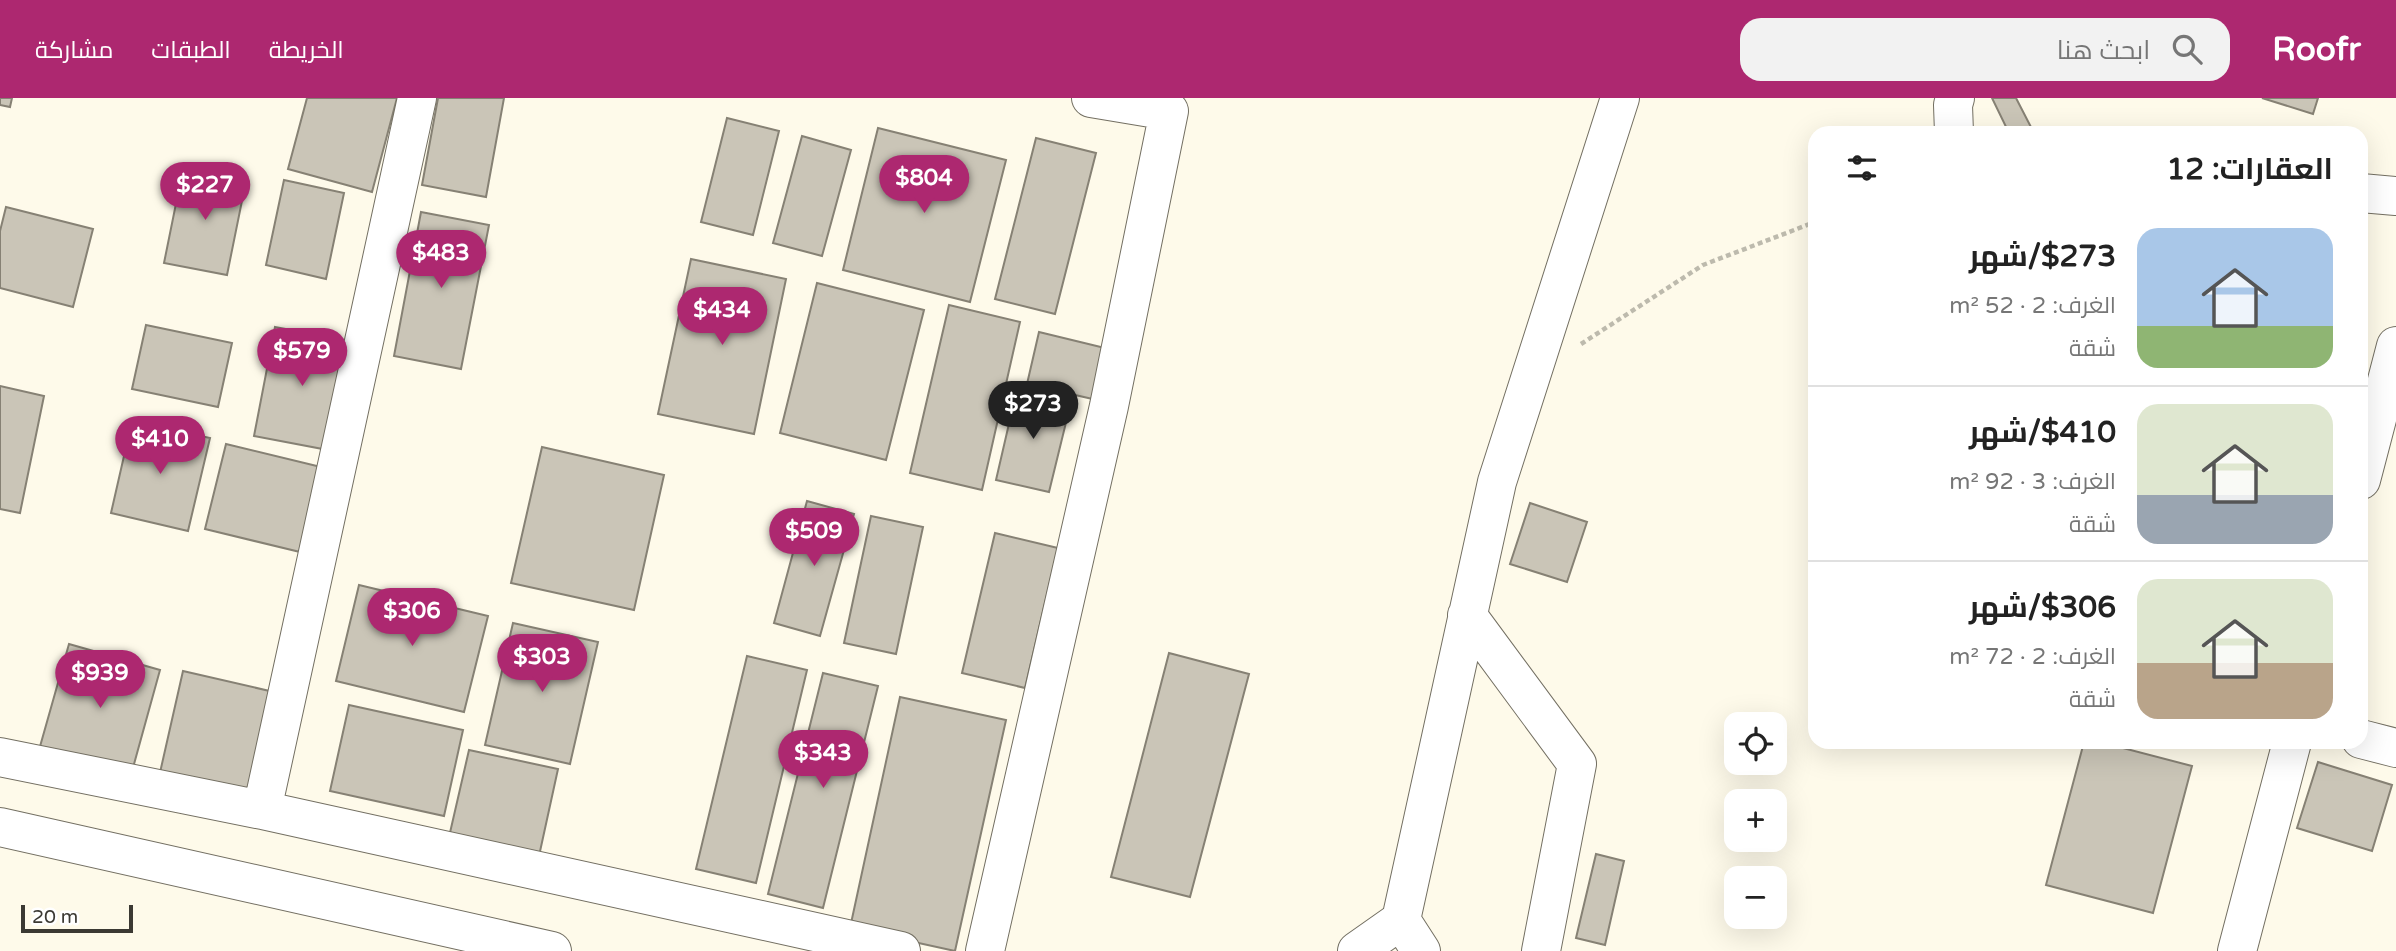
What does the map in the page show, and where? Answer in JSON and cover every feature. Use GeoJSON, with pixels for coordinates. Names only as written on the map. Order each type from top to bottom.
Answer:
{"type":"FeatureCollection","features":[{"type":"Feature","properties":{"kind":"street"},"geometry":{"type":"LineString","coordinates":[[262,810],[417,98]]}},
{"type":"Feature","properties":{"kind":"street"},"geometry":{"type":"LineString","coordinates":[[985,951],[1109,406],[1169,111],[1091,98]]}},
{"type":"Feature","properties":{"kind":"street"},"geometry":{"type":"LineString","coordinates":[[1357,951],[1411,936],[1467,615],[1497,482],[1620,98]]}},
{"type":"Feature","properties":{"kind":"street"},"geometry":{"type":"LineString","coordinates":[[1954,126],[1955,98]]}},
{"type":"Feature","properties":{"kind":"street"},"geometry":{"type":"LineString","coordinates":[[2368,194],[2396,196]]}},
{"type":"Feature","properties":{"kind":"street"},"geometry":{"type":"LineString","coordinates":[[2368,453],[2396,346]]}},
{"type":"Feature","properties":{"kind":"street"},"geometry":{"type":"LineString","coordinates":[[1467,615],[1577,764],[1541,951]]}},
{"type":"Feature","properties":{"kind":"street"},"geometry":{"type":"LineString","coordinates":[[2368,741],[2396,748]]}},
{"type":"Feature","properties":{"kind":"street"},"geometry":{"type":"LineString","coordinates":[[2237,951],[2290,749]]}},
{"type":"Feature","properties":{"kind":"street"},"geometry":{"type":"LineString","coordinates":[[0,757],[262,810],[901,951]]}},
{"type":"Feature","properties":{"kind":"street"},"geometry":{"type":"LineString","coordinates":[[0,827],[552,951]]}},
{"type":"Feature","properties":{"kind":"path"},"geometry":{"type":"LineString","coordinates":[[1532,371],[1599,334],[1703,265],[1808,225]]}},
{"type":"Feature","properties":{"kind":"building"},"geometry":{"type":"Polygon","coordinates":[[[0,98],[12,98],[10,107],[0,105],[0,98]]]}},
{"type":"Feature","properties":{"kind":"building"},"geometry":{"type":"Polygon","coordinates":[[[307,98],[397,98],[372,192],[288,169],[307,98]]]}},
{"type":"Feature","properties":{"kind":"building"},"geometry":{"type":"Polygon","coordinates":[[[438,98],[504,98],[486,197],[422,185],[438,98]]]}},
{"type":"Feature","properties":{"kind":"building"},"geometry":{"type":"Polygon","coordinates":[[[1992,98],[2016,98],[2030,126],[2006,126],[1992,98]]]}},
{"type":"Feature","properties":{"kind":"building"},"geometry":{"type":"Polygon","coordinates":[[[2262,98],[2318,98],[2313,114],[2262,98]]]}},
{"type":"Feature","properties":{"kind":"building"},"geometry":{"type":"Polygon","coordinates":[[[727,118],[779,131],[753,235],[701,222],[727,118]]]}},
{"type":"Feature","properties":{"kind":"building"},"geometry":{"type":"Polygon","coordinates":[[[878,128],[1006,160],[970,302],[843,270],[878,128]]]}},
{"type":"Feature","properties":{"kind":"building"},"geometry":{"type":"Polygon","coordinates":[[[802,136],[851,150],[822,256],[773,243],[802,136]]]}},
{"type":"Feature","properties":{"kind":"building"},"geometry":{"type":"Polygon","coordinates":[[[1036,138],[1096,153],[1055,314],[995,299],[1036,138]]]}},
{"type":"Feature","properties":{"kind":"building"},"geometry":{"type":"Polygon","coordinates":[[[183,169],[246,181],[227,275],[164,263],[183,169]]]}},
{"type":"Feature","properties":{"kind":"building"},"geometry":{"type":"Polygon","coordinates":[[[284,180],[344,193],[326,279],[266,265],[284,180]]]}},
{"type":"Feature","properties":{"kind":"building"},"geometry":{"type":"Polygon","coordinates":[[[6,207],[93,229],[73,307],[0,288],[0,231],[6,207]]]}},
{"type":"Feature","properties":{"kind":"building"},"geometry":{"type":"Polygon","coordinates":[[[421,212],[489,225],[461,369],[394,356],[421,212]]]}},
{"type":"Feature","properties":{"kind":"building"},"geometry":{"type":"Polygon","coordinates":[[[691,259],[786,279],[754,434],[658,414],[691,259]]]}},
{"type":"Feature","properties":{"kind":"building"},"geometry":{"type":"Polygon","coordinates":[[[817,283],[924,310],[886,460],[780,433],[817,283]]]}},
{"type":"Feature","properties":{"kind":"building"},"geometry":{"type":"Polygon","coordinates":[[[949,305],[1020,322],[982,490],[910,473],[949,305]]]}},
{"type":"Feature","properties":{"kind":"building"},"geometry":{"type":"Polygon","coordinates":[[[146,325],[232,343],[218,407],[132,389],[146,325]]]}},
{"type":"Feature","properties":{"kind":"building"},"geometry":{"type":"Polygon","coordinates":[[[275,327],[350,341],[328,450],[254,436],[275,327]]]}},
{"type":"Feature","properties":{"kind":"building"},"geometry":{"type":"Polygon","coordinates":[[[1039,332],[1109,349],[1097,400],[1027,384],[1039,332]]]}},
{"type":"Feature","properties":{"kind":"building"},"geometry":{"type":"Polygon","coordinates":[[[0,386],[44,396],[20,513],[0,509],[0,386]]]}},
{"type":"Feature","properties":{"kind":"building"},"geometry":{"type":"Polygon","coordinates":[[[1017,389],[1071,402],[1049,492],[996,480],[1017,389]]]}},
{"type":"Feature","properties":{"kind":"building"},"geometry":{"type":"Polygon","coordinates":[[[132,421],[210,438],[188,531],[111,513],[132,421]]]}},
{"type":"Feature","properties":{"kind":"building"},"geometry":{"type":"Polygon","coordinates":[[[226,444],[321,467],[300,552],[205,529],[226,444]]]}},
{"type":"Feature","properties":{"kind":"building"},"geometry":{"type":"Polygon","coordinates":[[[542,447],[664,475],[634,610],[511,583],[542,447]]]}},
{"type":"Feature","properties":{"kind":"building"},"geometry":{"type":"Polygon","coordinates":[[[807,501],[854,514],[820,636],[774,623],[807,501]]]}},
{"type":"Feature","properties":{"kind":"building"},"geometry":{"type":"Polygon","coordinates":[[[1530,503],[1587,522],[1567,582],[1510,564],[1530,503]]]}},
{"type":"Feature","properties":{"kind":"building"},"geometry":{"type":"Polygon","coordinates":[[[871,516],[923,527],[896,654],[844,643],[871,516]]]}},
{"type":"Feature","properties":{"kind":"building"},"geometry":{"type":"Polygon","coordinates":[[[995,533],[1058,548],[1025,688],[962,673],[995,533]]]}},
{"type":"Feature","properties":{"kind":"building"},"geometry":{"type":"Polygon","coordinates":[[[359,585],[488,616],[464,712],[336,681],[359,585]]]}},
{"type":"Feature","properties":{"kind":"building"},"geometry":{"type":"Polygon","coordinates":[[[513,623],[598,642],[570,764],[485,745],[513,623]]]}},
{"type":"Feature","properties":{"kind":"building"},"geometry":{"type":"Polygon","coordinates":[[[69,644],[160,670],[131,775],[39,750],[69,644]]]}},
{"type":"Feature","properties":{"kind":"building"},"geometry":{"type":"Polygon","coordinates":[[[1169,653],[1249,674],[1190,897],[1111,877],[1169,653]]]}},
{"type":"Feature","properties":{"kind":"building"},"geometry":{"type":"Polygon","coordinates":[[[747,656],[807,670],[756,883],[696,869],[747,656]]]}},
{"type":"Feature","properties":{"kind":"building"},"geometry":{"type":"Polygon","coordinates":[[[183,671],[274,692],[249,798],[159,777],[183,671]]]}},
{"type":"Feature","properties":{"kind":"building"},"geometry":{"type":"Polygon","coordinates":[[[823,673],[878,686],[823,908],[768,894],[823,673]]]}},
{"type":"Feature","properties":{"kind":"building"},"geometry":{"type":"Polygon","coordinates":[[[900,697],[1006,720],[955,951],[850,928],[900,697]]]}},
{"type":"Feature","properties":{"kind":"building"},"geometry":{"type":"Polygon","coordinates":[[[349,705],[463,730],[444,816],[330,791],[349,705]]]}},
{"type":"Feature","properties":{"kind":"building"},"geometry":{"type":"Polygon","coordinates":[[[2082,749],[2127,749],[2192,766],[2153,913],[2046,885],[2082,749]]]}},
{"type":"Feature","properties":{"kind":"building"},"geometry":{"type":"Polygon","coordinates":[[[469,750],[558,769],[539,856],[449,837],[469,750]]]}},
{"type":"Feature","properties":{"kind":"building"},"geometry":{"type":"Polygon","coordinates":[[[2318,762],[2392,785],[2372,851],[2297,828],[2318,762]]]}},
{"type":"Feature","properties":{"kind":"building"},"geometry":{"type":"Polygon","coordinates":[[[1596,854],[1624,861],[1605,945],[1576,938],[1596,854]]]}}]}
